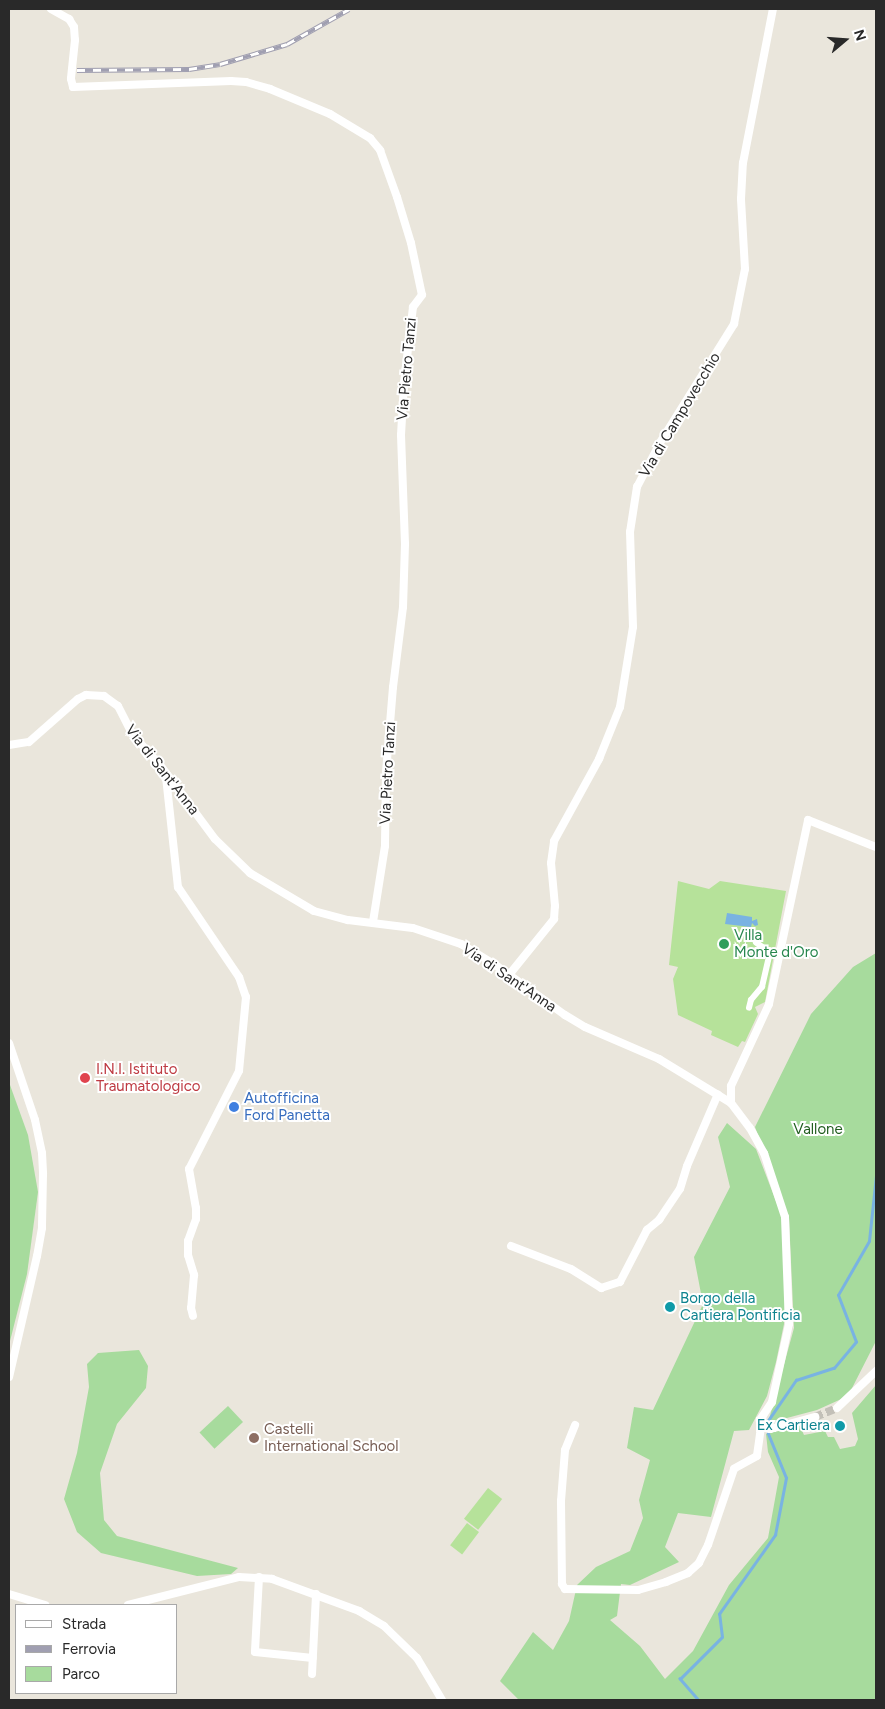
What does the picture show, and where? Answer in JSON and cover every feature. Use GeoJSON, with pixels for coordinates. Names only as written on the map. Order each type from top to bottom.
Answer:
{"type":"FeatureCollection","features":[{"type":"Feature","properties":{"kind":"street","name":"Via Pietro Tanzi"},"geometry":{"type":"LineString","coordinates":[[51,9],[69,19],[74,27],[75,40],[71,79],[73,87],[231,81],[246,82],[270,89],[330,114],[370,138],[380,150],[397,198],[411,243],[422,295],[413,307],[404,383],[401,435],[405,544],[403,607],[391,706],[386,773],[385,846],[373,922]]}},
{"type":"Feature","properties":{"kind":"street","name":"Via di Campovecchio"},"geometry":{"type":"LineString","coordinates":[[510,975],[554,918],[555,906],[551,863],[554,838],[604,749],[621,703],[633,627],[630,532],[637,487],[661,441],[729,335],[735,320],[745,269],[741,199],[743,163],[773,9]]}},
{"type":"Feature","properties":{"kind":"street","name":"Via di Sant'Anna"},"geometry":{"type":"LineString","coordinates":[[9,746],[29,742],[78,699],[86,695],[104,696],[118,706],[132,734],[215,839],[250,874],[314,911],[348,920],[413,928],[470,949],[510,975],[546,1003],[585,1027],[660,1059],[731,1103],[750,1128],[764,1153],[784,1217],[789,1324],[772,1402],[760,1420],[761,1427],[757,1456],[734,1469],[708,1545],[699,1563],[688,1573],[638,1590],[565,1589],[562,1584],[561,1501],[565,1450],[575,1425]]}},
{"type":"Feature","properties":{"kind":"street"},"geometry":{"type":"LineString","coordinates":[[166,775],[178,888],[240,977],[246,997],[239,1071],[190,1169],[196,1208],[196,1219],[188,1248],[194,1283],[191,1308],[193,1316]]}},
{"type":"Feature","properties":{"kind":"street"},"geometry":{"type":"LineString","coordinates":[[731,1103],[731,1086],[769,1004],[808,820],[876,847]]}},
{"type":"Feature","properties":{"kind":"street"},"geometry":{"type":"LineString","coordinates":[[749,1008],[751,1000],[762,987],[770,953],[756,944]]}},
{"type":"Feature","properties":{"kind":"street"},"geometry":{"type":"LineString","coordinates":[[9,1043],[35,1120],[42,1153],[43,1174],[42,1228],[9,1378]]}},
{"type":"Feature","properties":{"kind":"street"},"geometry":{"type":"LineString","coordinates":[[511,1246],[571,1269],[601,1288],[620,1282],[647,1230],[659,1220],[680,1189],[687,1166],[718,1094]]}},
{"type":"Feature","properties":{"kind":"street"},"geometry":{"type":"LineString","coordinates":[[837,1408],[876,1371]]}},
{"type":"Feature","properties":{"kind":"street"},"geometry":{"type":"LineString","coordinates":[[761,1427],[768,1430],[816,1417]]}},
{"type":"Feature","properties":{"kind":"street"},"geometry":{"type":"LineString","coordinates":[[132,1604],[239,1577],[272,1579],[359,1611],[392,1632],[421,1664],[442,1700]]}},
{"type":"Feature","properties":{"kind":"street"},"geometry":{"type":"LineString","coordinates":[[259,1577],[255,1652],[313,1658]]}},
{"type":"Feature","properties":{"kind":"street"},"geometry":{"type":"LineString","coordinates":[[9,1594],[42,1604]]}},
{"type":"Feature","properties":{"kind":"street"},"geometry":{"type":"LineString","coordinates":[[312,1674],[316,1594]]}},
{"type":"Feature","properties":{"kind":"green space","name":"Villa Monte d'Oro"},"geometry":{"type":"Polygon","coordinates":[[[678,881],[709,889],[720,881],[786,891],[765,1002],[755,1007],[758,1014],[745,1042],[742,1041],[738,1047],[711,1035],[712,1031],[678,1015],[673,979],[678,967],[669,965],[678,881]]]}},
{"type":"Feature","properties":{"kind":"green space","name":"Vallone"},"geometry":{"type":"Polygon","coordinates":[[[876,953],[876,1341],[848,1396],[817,1410],[768,1423],[794,1328],[789,1218],[755,1127],[811,1014],[853,967],[876,953]]]}},
{"type":"Feature","properties":{"kind":"green space"},"geometry":{"type":"Polygon","coordinates":[[[10,1085],[28,1135],[38,1192],[27,1274],[9,1345],[10,1085]]]}},
{"type":"Feature","properties":{"kind":"green space"},"geometry":{"type":"Polygon","coordinates":[[[727,1123],[756,1149],[782,1217],[786,1278],[784,1324],[776,1362],[767,1396],[749,1430],[734,1431],[711,1517],[678,1513],[665,1547],[679,1562],[630,1585],[621,1584],[617,1616],[610,1620],[640,1646],[665,1679],[693,1651],[729,1585],[768,1538],[779,1477],[768,1452],[766,1434],[800,1426],[804,1435],[825,1431],[828,1437],[834,1437],[840,1449],[855,1446],[858,1439],[852,1413],[876,1385],[876,1700],[519,1700],[500,1681],[533,1632],[553,1650],[569,1621],[577,1585],[596,1567],[630,1551],[643,1518],[639,1500],[650,1460],[627,1448],[634,1407],[653,1410],[703,1304],[694,1257],[730,1187],[718,1137],[727,1123]]]}},
{"type":"Feature","properties":{"kind":"green space"},"geometry":{"type":"Polygon","coordinates":[[[139,1350],[148,1366],[146,1388],[117,1424],[100,1473],[104,1520],[117,1536],[238,1568],[231,1574],[197,1576],[101,1553],[77,1532],[64,1499],[77,1453],[89,1387],[87,1364],[98,1353],[139,1350]]]}},
{"type":"Feature","properties":{"kind":"green space"},"geometry":{"type":"Polygon","coordinates":[[[228,1406],[243,1422],[214,1449],[199,1433],[228,1406]]]}},
{"type":"Feature","properties":{"kind":"green space"},"geometry":{"type":"Polygon","coordinates":[[[488,1488],[502,1499],[478,1530],[464,1519],[488,1488]]]}},
{"type":"Feature","properties":{"kind":"green space"},"geometry":{"type":"Polygon","coordinates":[[[467,1523],[479,1532],[462,1554],[450,1545],[467,1523]]]}},
{"type":"Feature","properties":{"kind":"water"},"geometry":{"type":"Polygon","coordinates":[[[727,913],[752,917],[752,921],[757,919],[758,925],[755,926],[752,923],[751,927],[725,924],[727,913]]]}},
{"type":"Feature","properties":{"kind":"waterway"},"geometry":{"type":"LineString","coordinates":[[767,1422],[796,1380],[834,1368],[856,1342],[838,1295],[869,1241],[876,1176]]}},
{"type":"Feature","properties":{"kind":"waterway"},"geometry":{"type":"LineString","coordinates":[[698,1700],[680,1679],[722,1637],[719,1614],[775,1535],[786,1478],[768,1434]]}},
{"type":"Feature","properties":{"kind":"tunnel"},"geometry":{"type":"LineString","coordinates":[[815,1417],[837,1408]]}},
{"type":"Feature","properties":{"kind":"railway"},"geometry":{"type":"LineString","coordinates":[[77,70],[189,69],[220,64],[287,44],[349,9]]}},
{"type":"Feature","properties":{"kind":"place","name":"Villa Monte d'Oro"},"geometry":{"type":"Point","coordinates":[724,944]}},
{"type":"Feature","properties":{"kind":"place","name":"I.N.I. Istituto Traumatologico"},"geometry":{"type":"Point","coordinates":[85,1078]}},
{"type":"Feature","properties":{"kind":"place","name":"Autofficina Ford Panetta"},"geometry":{"type":"Point","coordinates":[234,1107]}},
{"type":"Feature","properties":{"kind":"place","name":"Borgo della Cartiera Pontificia"},"geometry":{"type":"Point","coordinates":[670,1307]}},
{"type":"Feature","properties":{"kind":"place","name":"Ex Cartiera"},"geometry":{"type":"Point","coordinates":[840,1426]}},
{"type":"Feature","properties":{"kind":"place","name":"Castelli International School"},"geometry":{"type":"Point","coordinates":[254,1438]}}]}
